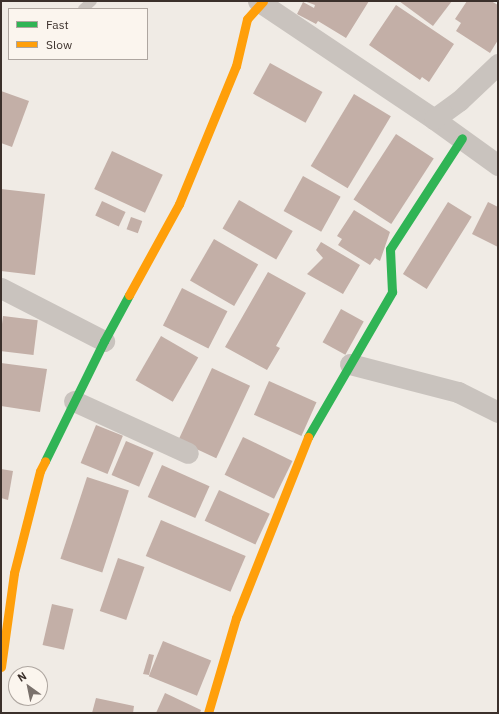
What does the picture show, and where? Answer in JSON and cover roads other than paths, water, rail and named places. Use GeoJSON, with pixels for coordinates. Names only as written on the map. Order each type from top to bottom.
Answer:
{"type":"FeatureCollection","features":[{"type":"Feature","properties":{"kind":"street"},"geometry":{"type":"LineString","coordinates":[[1,667],[14,573],[40,471],[104,341],[179,204],[236,66],[247,19],[261,2],[462,138],[498,165]]}},
{"type":"Feature","properties":{"kind":"street"},"geometry":{"type":"LineString","coordinates":[[434,119],[459,101],[498,64]]}},
{"type":"Feature","properties":{"kind":"street"},"geometry":{"type":"LineString","coordinates":[[208,713],[236,618],[308,436],[392,292],[390,249],[462,138]]}},
{"type":"Feature","properties":{"kind":"street"},"geometry":{"type":"LineString","coordinates":[[1,288],[104,341]]}},
{"type":"Feature","properties":{"kind":"street"},"geometry":{"type":"LineString","coordinates":[[350,364],[458,392],[498,412]]}},
{"type":"Feature","properties":{"kind":"street"},"geometry":{"type":"LineString","coordinates":[[74,401],[188,453]]}},
{"type":"Feature","properties":{"kind":"lane"},"geometry":{"type":"LineString","coordinates":[[83,8],[92,1]]}}]}
